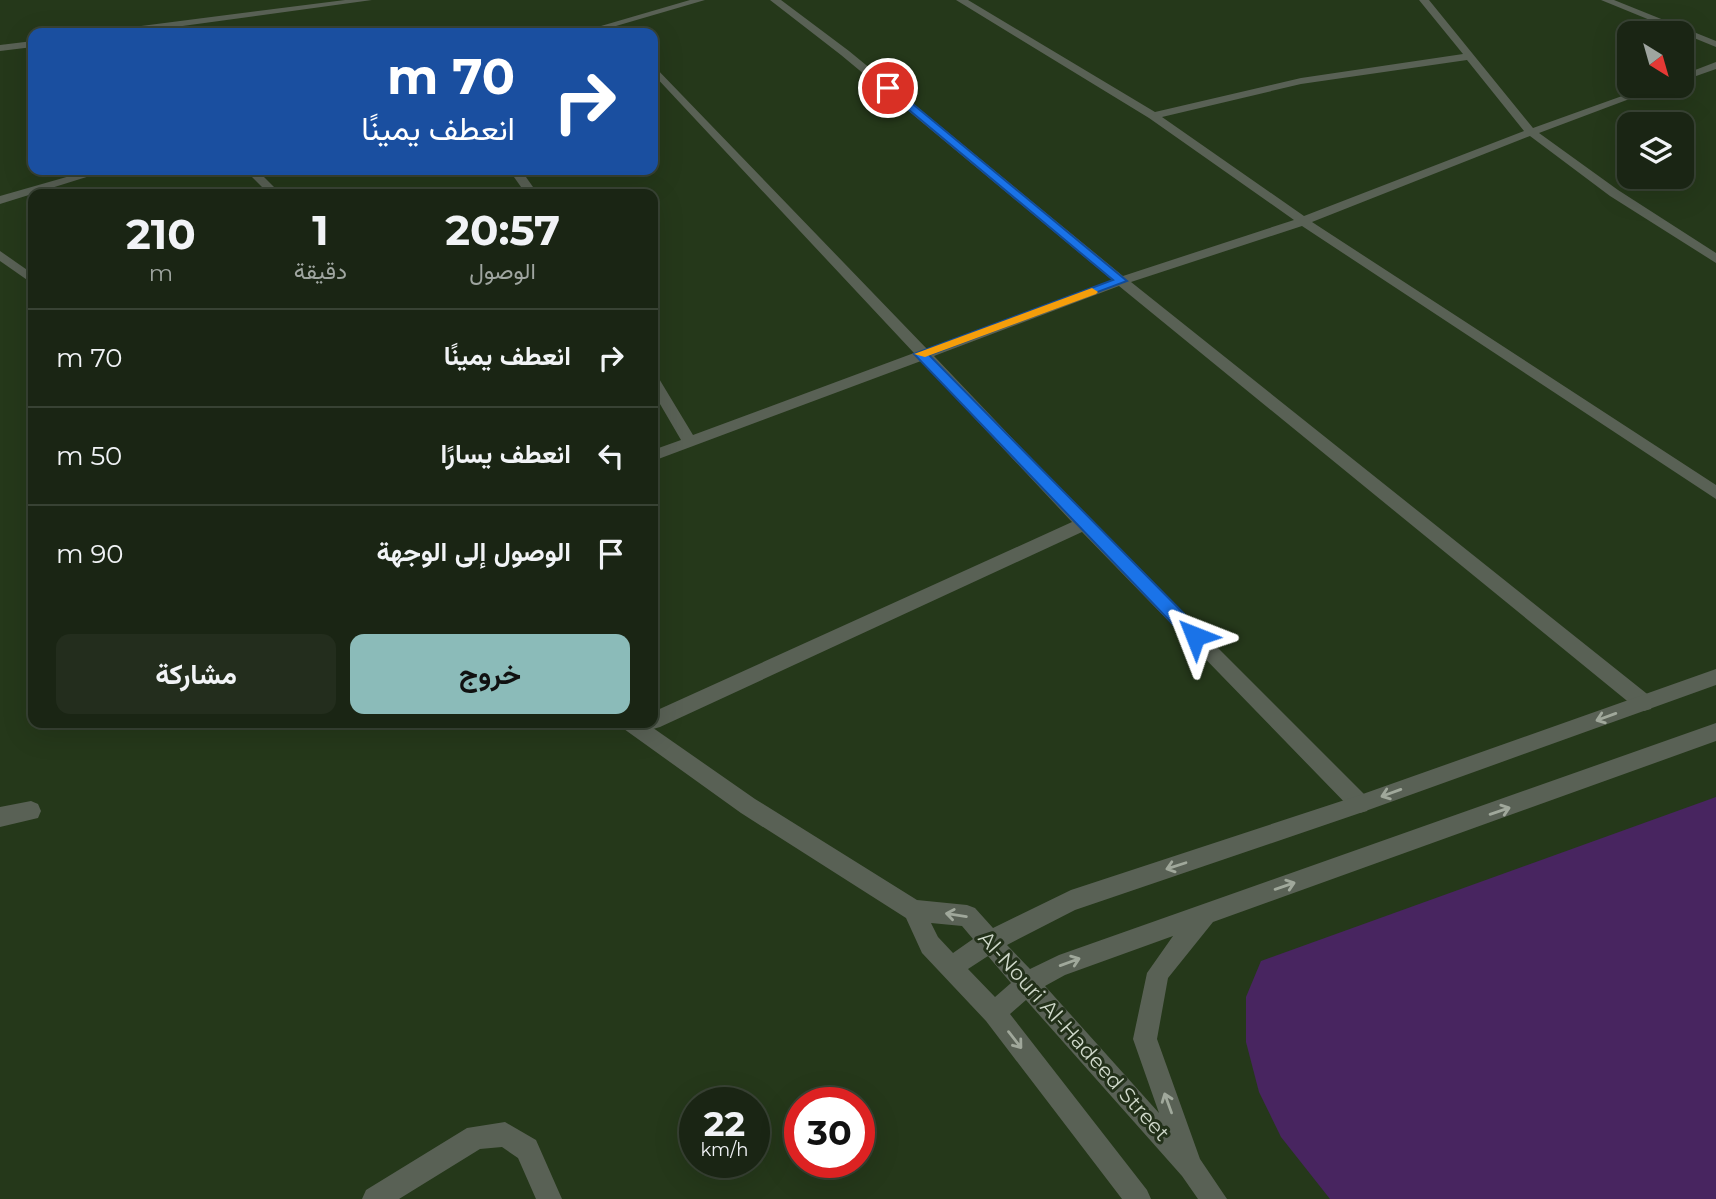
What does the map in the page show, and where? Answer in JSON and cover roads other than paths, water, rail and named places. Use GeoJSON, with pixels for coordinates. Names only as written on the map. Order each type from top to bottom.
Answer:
{"type":"FeatureCollection","features":[{"type":"Feature","properties":{"kind":"street"},"geometry":{"type":"LineString","coordinates":[[149,28],[367,0]]}},
{"type":"Feature","properties":{"kind":"street"},"geometry":{"type":"LineString","coordinates":[[601,28],[700,0]]}},
{"type":"Feature","properties":{"kind":"street"},"geometry":{"type":"LineString","coordinates":[[775,0],[845,53],[1121,281],[1644,704]]}},
{"type":"Feature","properties":{"kind":"street"},"geometry":{"type":"LineString","coordinates":[[1424,0],[1531,132],[1614,193],[1716,259]]}},
{"type":"Feature","properties":{"kind":"street"},"geometry":{"type":"LineString","coordinates":[[1606,0],[1716,44]]}},
{"type":"Feature","properties":{"kind":"street"},"geometry":{"type":"LineString","coordinates":[[969,2],[1153,116],[1303,221],[1716,492]]}},
{"type":"Feature","properties":{"kind":"street"},"geometry":{"type":"LineString","coordinates":[[612,25],[615,28]]}},
{"type":"Feature","properties":{"kind":"street"},"geometry":{"type":"LineString","coordinates":[[0,48],[28,45]]}},
{"type":"Feature","properties":{"kind":"street"},"geometry":{"type":"LineString","coordinates":[[1153,116],[1301,81],[1471,56]]}},
{"type":"Feature","properties":{"kind":"street"},"geometry":{"type":"LineString","coordinates":[[1694,73],[1716,65]]}},
{"type":"Feature","properties":{"kind":"street"},"geometry":{"type":"LineString","coordinates":[[658,73],[1084,524],[1360,804]]}},
{"type":"Feature","properties":{"kind":"street"},"geometry":{"type":"LineString","coordinates":[[658,454],[1121,281],[1303,221],[1626,98]]}},
{"type":"Feature","properties":{"kind":"street"},"geometry":{"type":"LineString","coordinates":[[38,189],[86,175]]}},
{"type":"Feature","properties":{"kind":"street"},"geometry":{"type":"LineString","coordinates":[[256,175],[270,189]]}},
{"type":"Feature","properties":{"kind":"street"},"geometry":{"type":"LineString","coordinates":[[0,200],[28,192]]}},
{"type":"Feature","properties":{"kind":"street"},"geometry":{"type":"LineString","coordinates":[[0,255],[28,276]]}},
{"type":"Feature","properties":{"kind":"street"},"geometry":{"type":"LineString","coordinates":[[658,388],[689,441]]}},
{"type":"Feature","properties":{"kind":"street"},"geometry":{"type":"LineString","coordinates":[[658,717],[1084,524]]}},
{"type":"Feature","properties":{"kind":"street"},"geometry":{"type":"LineString","coordinates":[[952,966],[990,941],[1071,901],[1360,804],[1716,677]]}},
{"type":"Feature","properties":{"kind":"street","name":"Al-Nouri Al-Hadeed Street"},"geometry":{"type":"LineString","coordinates":[[648,728],[748,806],[914,911],[967,916],[1191,1167],[1214,1199]]}},
{"type":"Feature","properties":{"kind":"street"},"geometry":{"type":"LineString","coordinates":[[994,1013],[1028,983],[1059,966],[1515,806],[1716,732]]}},
{"type":"Feature","properties":{"kind":"street"},"geometry":{"type":"LineString","coordinates":[[0,817],[32,811]]}},
{"type":"Feature","properties":{"kind":"street"},"geometry":{"type":"LineString","coordinates":[[914,911],[930,945],[994,1013],[1138,1199]]}},
{"type":"Feature","properties":{"kind":"street"},"geometry":{"type":"LineString","coordinates":[[1191,1167],[1145,1039],[1158,973],[1206,913]]}},
{"type":"Feature","properties":{"kind":"street"},"geometry":{"type":"LineString","coordinates":[[375,1199],[476,1137],[505,1134],[527,1149],[549,1199]]}}]}
